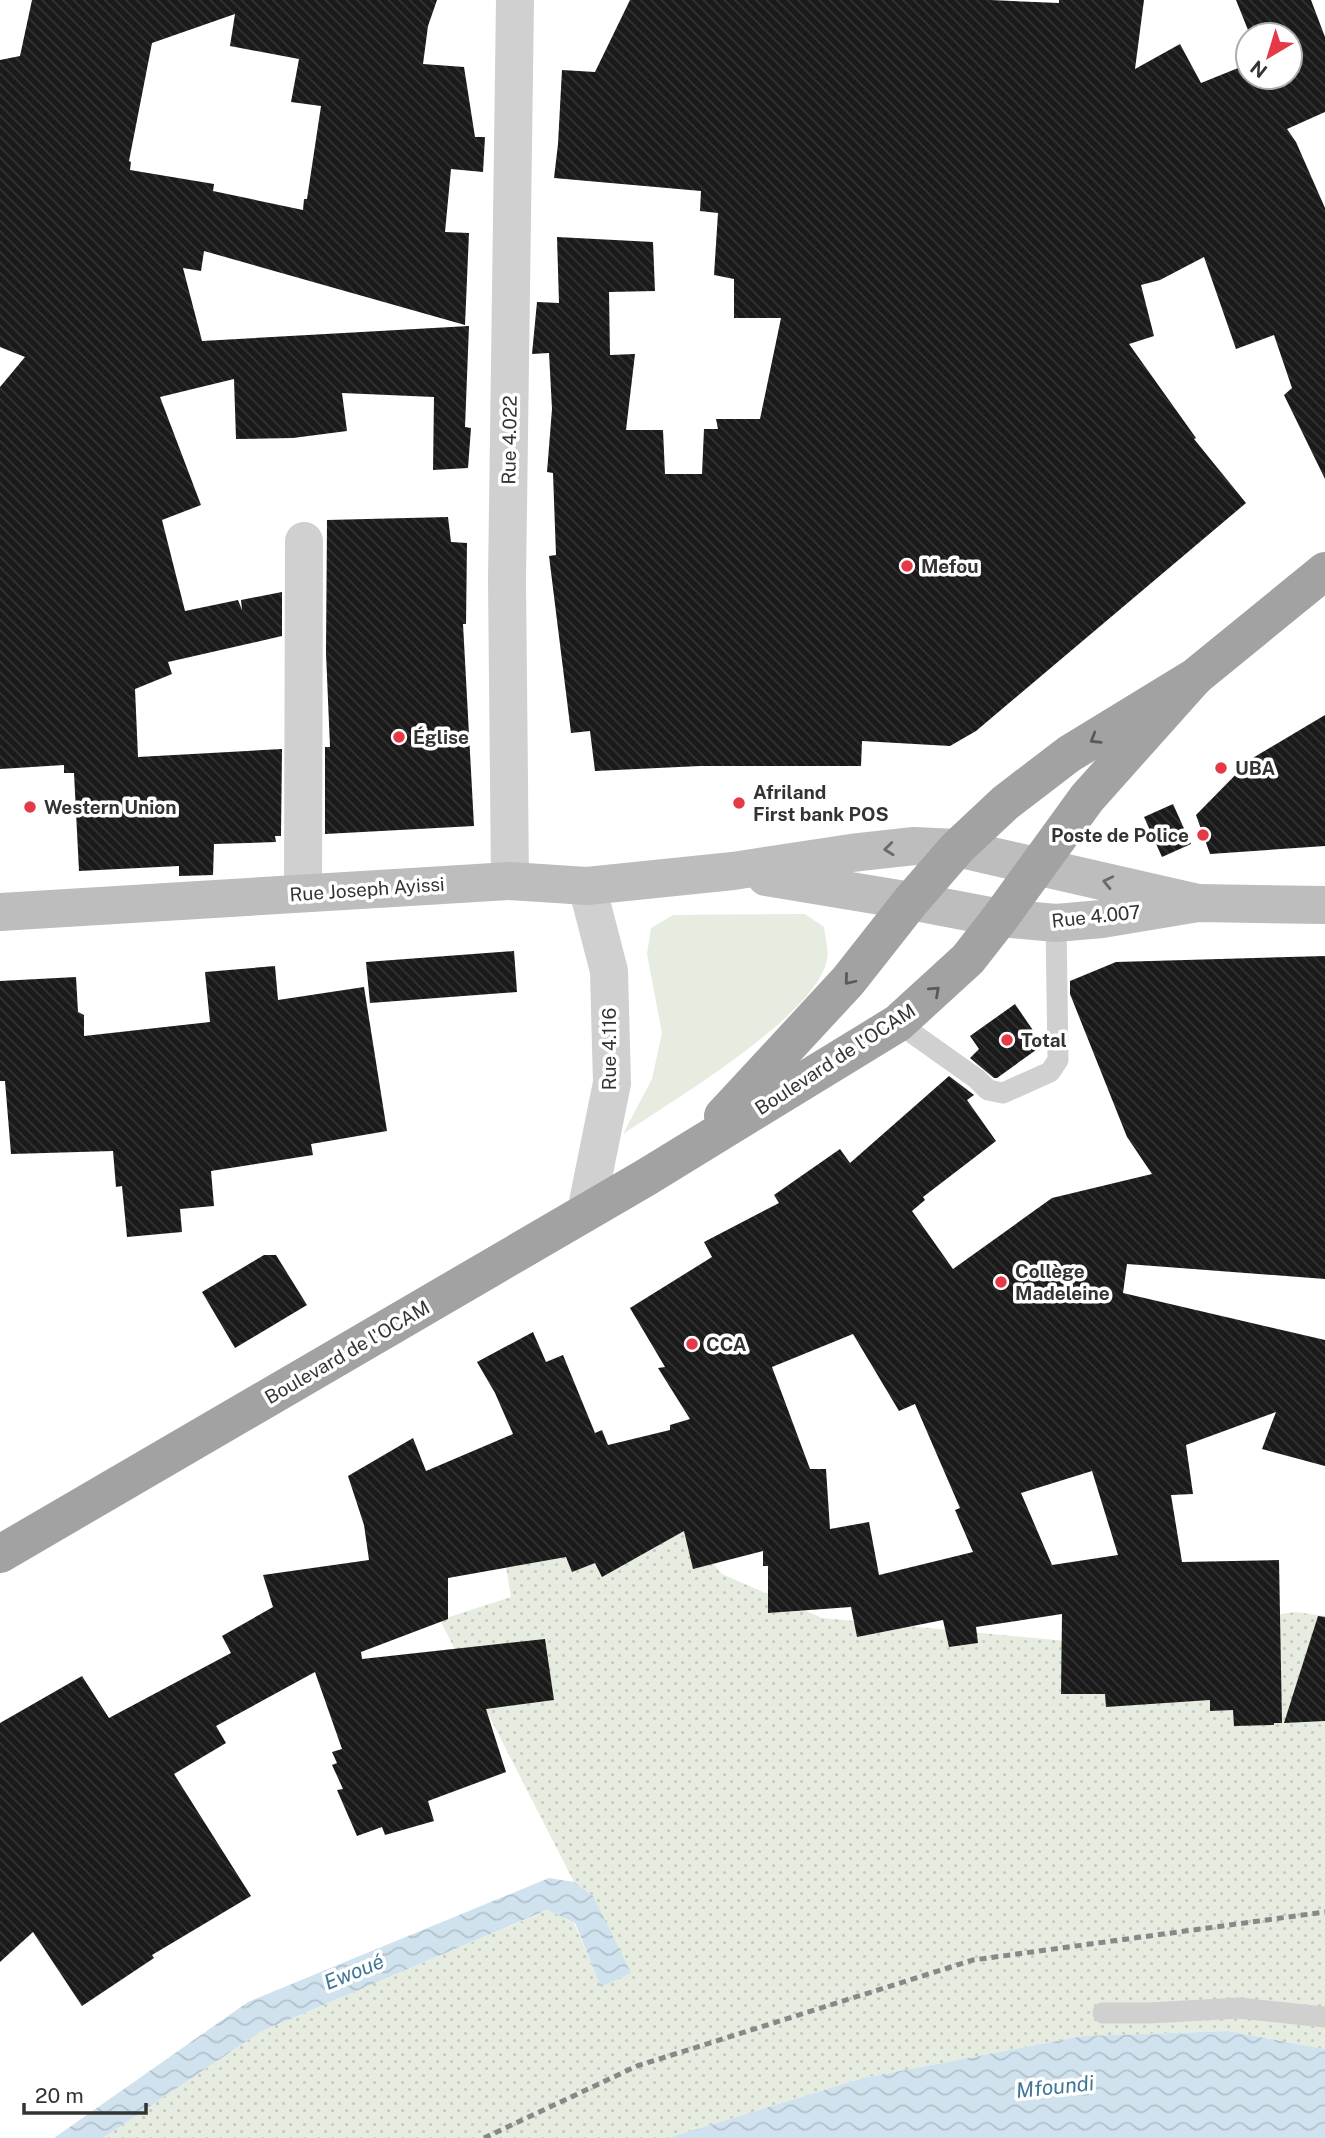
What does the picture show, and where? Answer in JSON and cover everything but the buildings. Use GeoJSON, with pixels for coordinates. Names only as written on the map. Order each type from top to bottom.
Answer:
{"type":"FeatureCollection","features":[{"type":"Feature","properties":{"kind":"highway"},"geometry":{"type":"LineString","coordinates":[[957,848],[1005,803],[1069,754],[1195,677],[1325,571]]}},
{"type":"Feature","properties":{"kind":"highway"},"geometry":{"type":"LineString","coordinates":[[1039,866],[1087,798],[1195,677]]}},
{"type":"Feature","properties":{"kind":"highway","name":"Boulevard de l'OCAM"},"geometry":{"type":"LineString","coordinates":[[693,1148],[848,981],[957,848]]}},
{"type":"Feature","properties":{"kind":"highway","name":"Boulevard de l'OCAM"},"geometry":{"type":"LineString","coordinates":[[0,1554],[586,1212],[898,1023],[968,959],[1039,866]]}},
{"type":"Feature","properties":{"kind":"main road","name":"Rue Joseph Ayissi"},"geometry":{"type":"LineString","coordinates":[[0,912],[510,881],[587,886],[733,871],[914,846],[957,848]]}},
{"type":"Feature","properties":{"kind":"main road","name":"Rue 4.007"},"geometry":{"type":"LineString","coordinates":[[957,848],[1198,902]]}},
{"type":"Feature","properties":{"kind":"main road","name":"Rue Joseph Ayissi"},"geometry":{"type":"LineString","coordinates":[[733,871],[901,914]]}},
{"type":"Feature","properties":{"kind":"main road","name":"Rue 4.007"},"geometry":{"type":"LineString","coordinates":[[901,914],[1056,923],[1102,919],[1198,902],[1325,905]]}},
{"type":"Feature","properties":{"kind":"street","name":"Rue 4.022"},"geometry":{"type":"LineString","coordinates":[[510,881],[507,580],[515,0]]}},
{"type":"Feature","properties":{"kind":"street"},"geometry":{"type":"LineString","coordinates":[[303,893],[304,541]]}},
{"type":"Feature","properties":{"kind":"street","name":"Rue 4.116"},"geometry":{"type":"LineString","coordinates":[[586,1212],[612,1083],[609,971],[587,886]]}},
{"type":"Feature","properties":{"kind":"lane"},"geometry":{"type":"LineString","coordinates":[[898,1023],[977,1079],[988,1090],[1003,1093],[1050,1072],[1058,1060],[1056,923]]}},
{"type":"Feature","properties":{"kind":"lane"},"geometry":{"type":"LineString","coordinates":[[1103,2013],[1239,2008],[1325,2017]]}},
{"type":"Feature","properties":{"kind":"shaded area"},"geometry":{"type":"Polygon","coordinates":[[[805,914],[824,927],[827,959],[818,981],[798,1005],[740,1055],[623,1134],[652,1079],[662,1033],[647,954],[651,928],[673,915],[805,914]]]}},
{"type":"Feature","properties":{"kind":"shaded area"},"geometry":{"type":"Polygon","coordinates":[[[612,1446],[722,1574],[822,1618],[1077,1642],[1296,1612],[1325,1616],[1325,2049],[1228,2031],[1083,2036],[863,2078],[668,2138],[103,2138],[260,2032],[548,1910],[574,1923],[601,1986],[615,1980],[593,1896],[574,1882],[440,1620],[511,1597],[490,1468],[612,1446]]]}},
{"type":"Feature","properties":{"kind":"water","name":"Ewoué"},"geometry":{"type":"Polygon","coordinates":[[[549,1878],[574,1882],[593,1896],[631,1973],[601,1987],[575,1923],[547,1910],[260,2032],[103,2138],[54,2138],[248,2002],[549,1878]]]}},
{"type":"Feature","properties":{"kind":"water","name":"Mfoundi"},"geometry":{"type":"Polygon","coordinates":[[[1228,2031],[1325,2049],[1325,2138],[668,2138],[863,2078],[1083,2036],[1228,2031]]]}},
{"type":"Feature","properties":{"kind":"railway"},"geometry":{"type":"LineString","coordinates":[[484,2138],[637,2066],[973,1960],[1325,1912]]}},
{"type":"Feature","properties":{"kind":"place","name":"Mefou"},"geometry":{"type":"Point","coordinates":[907,566]}},
{"type":"Feature","properties":{"kind":"place","name":"Église"},"geometry":{"type":"Point","coordinates":[399,737]}},
{"type":"Feature","properties":{"kind":"place","name":"UBA"},"geometry":{"type":"Point","coordinates":[1221,768]}},
{"type":"Feature","properties":{"kind":"place","name":"Afriland First bank POS"},"geometry":{"type":"Point","coordinates":[739,803]}},
{"type":"Feature","properties":{"kind":"place","name":"Western Union"},"geometry":{"type":"Point","coordinates":[30,807]}},
{"type":"Feature","properties":{"kind":"place","name":"Poste de Police"},"geometry":{"type":"Point","coordinates":[1203,835]}},
{"type":"Feature","properties":{"kind":"place","name":"Total"},"geometry":{"type":"Point","coordinates":[1007,1040]}},
{"type":"Feature","properties":{"kind":"place","name":"Collège Madeleine"},"geometry":{"type":"Point","coordinates":[1001,1282]}},
{"type":"Feature","properties":{"kind":"place","name":"CCA"},"geometry":{"type":"Point","coordinates":[692,1344]}}]}
